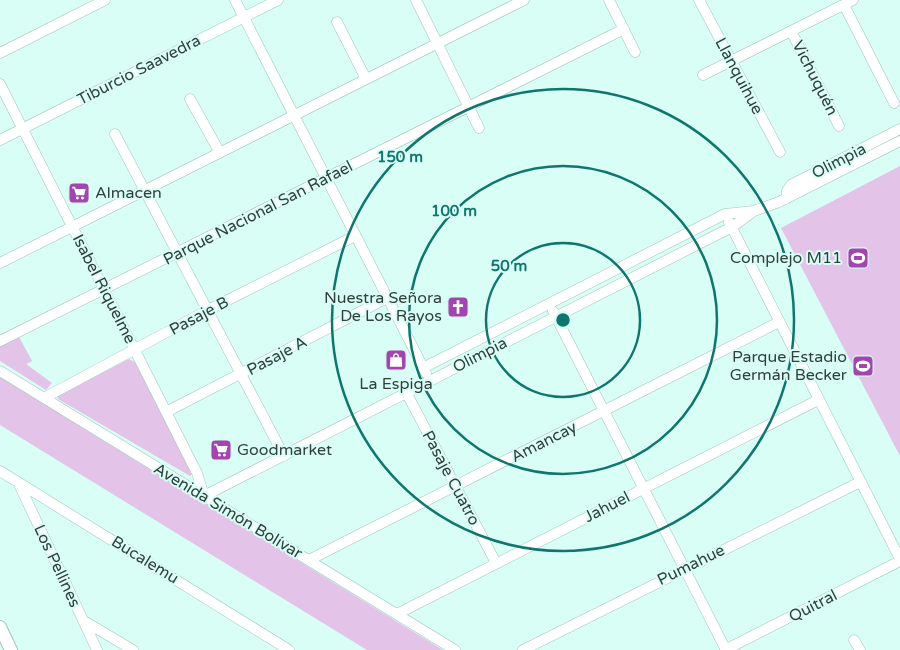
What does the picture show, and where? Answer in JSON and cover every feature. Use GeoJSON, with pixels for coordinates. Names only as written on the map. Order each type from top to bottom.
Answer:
{"type":"FeatureCollection","features":[{"type":"Feature","properties":{"kind":"main road"},"geometry":{"type":"LineString","coordinates":[[0,627],[11,650]]}},
{"type":"Feature","properties":{"kind":"street"},"geometry":{"type":"LineString","coordinates":[[0,53],[105,0]]}},
{"type":"Feature","properties":{"kind":"street"},"geometry":{"type":"LineString","coordinates":[[234,0],[430,380]]}},
{"type":"Feature","properties":{"kind":"street","name":"Tiburcio Saavedra"},"geometry":{"type":"LineString","coordinates":[[0,140],[278,0]]}},
{"type":"Feature","properties":{"kind":"street"},"geometry":{"type":"LineString","coordinates":[[416,0],[479,128]]}},
{"type":"Feature","properties":{"kind":"street"},"geometry":{"type":"LineString","coordinates":[[0,262],[438,44],[512,3],[524,0]]}},
{"type":"Feature","properties":{"kind":"street"},"geometry":{"type":"LineString","coordinates":[[609,0],[635,52]]}},
{"type":"Feature","properties":{"kind":"street","name":"Llanquihue"},"geometry":{"type":"LineString","coordinates":[[700,0],[780,152]]}},
{"type":"Feature","properties":{"kind":"street"},"geometry":{"type":"LineString","coordinates":[[703,75],[849,2],[894,103]]}},
{"type":"Feature","properties":{"kind":"street"},"geometry":{"type":"LineString","coordinates":[[337,22],[366,79]]}},
{"type":"Feature","properties":{"kind":"street","name":"Parque Nacional San Rafael"},"geometry":{"type":"LineString","coordinates":[[0,341],[178,254],[624,29]]}},
{"type":"Feature","properties":{"kind":"street","name":"Vichuquén"},"geometry":{"type":"LineString","coordinates":[[791,31],[839,126]]}},
{"type":"Feature","properties":{"kind":"street","name":"Isabel Riquelme"},"geometry":{"type":"LineString","coordinates":[[0,84],[199,478],[204,496]]}},
{"type":"Feature","properties":{"kind":"street"},"geometry":{"type":"LineString","coordinates":[[190,99],[220,153]]}},
{"type":"Feature","properties":{"kind":"street","name":"Olimpia"},"geometry":{"type":"LineString","coordinates":[[786,199],[787,191],[791,185],[900,129]]}},
{"type":"Feature","properties":{"kind":"street"},"geometry":{"type":"LineString","coordinates":[[115,134],[284,456]]}},
{"type":"Feature","properties":{"kind":"street","name":"Olimpia"},"geometry":{"type":"LineString","coordinates":[[423,368],[725,214],[754,211],[786,199],[900,141]]}},
{"type":"Feature","properties":{"kind":"street","name":"Olimpia"},"geometry":{"type":"LineString","coordinates":[[204,496],[732,227],[754,211]]}},
{"type":"Feature","properties":{"kind":"street"},"geometry":{"type":"LineString","coordinates":[[725,214],[900,560]]}},
{"type":"Feature","properties":{"kind":"street","name":"Pasaje B"},"geometry":{"type":"LineString","coordinates":[[44,398],[208,310],[355,236]]}},
{"type":"Feature","properties":{"kind":"street","name":"Pasaje A"},"geometry":{"type":"LineString","coordinates":[[166,412],[387,298]]}},
{"type":"Feature","properties":{"kind":"street"},"geometry":{"type":"LineString","coordinates":[[549,304],[726,650]]}},
{"type":"Feature","properties":{"kind":"street","name":"Amancay"},"geometry":{"type":"LineString","coordinates":[[308,560],[456,487],[779,322]]}},
{"type":"Feature","properties":{"kind":"street","name":"Avenida Simón Bolívar"},"geometry":{"type":"LineString","coordinates":[[0,371],[455,650]]}},
{"type":"Feature","properties":{"kind":"street","name":"Pasaje Cuatro"},"geometry":{"type":"LineString","coordinates":[[406,392],[496,563]]}},
{"type":"Feature","properties":{"kind":"street","name":"Jahuel"},"geometry":{"type":"LineString","coordinates":[[397,614],[818,400]]}},
{"type":"Feature","properties":{"kind":"street","name":"Bucalemu"},"geometry":{"type":"LineString","coordinates":[[0,471],[289,650]]}},
{"type":"Feature","properties":{"kind":"street","name":"Los Pellines"},"geometry":{"type":"LineString","coordinates":[[17,482],[84,621],[94,649]]}},
{"type":"Feature","properties":{"kind":"street","name":"Pumahue"},"geometry":{"type":"LineString","coordinates":[[523,650],[684,568],[860,482]]}},
{"type":"Feature","properties":{"kind":"street","name":"Quitral"},"geometry":{"type":"LineString","coordinates":[[726,650],[900,560]]}},
{"type":"Feature","properties":{"kind":"street"},"geometry":{"type":"LineString","coordinates":[[84,621],[134,650]]}},
{"type":"Feature","properties":{"kind":"street"},"geometry":{"type":"LineString","coordinates":[[854,640],[860,650]]}},
{"type":"Feature","properties":{"kind":"shaded area","name":"Complejo M11"},"geometry":{"type":"Polygon","coordinates":[[[900,166],[900,456],[781,228],[900,166]]]}},
{"type":"Feature","properties":{"kind":"shaded area"},"geometry":{"type":"Polygon","coordinates":[[[19,337],[32,361],[26,364],[52,383],[46,390],[0,361],[0,346],[19,337]]]}},
{"type":"Feature","properties":{"kind":"shaded area"},"geometry":{"type":"Polygon","coordinates":[[[129,359],[137,363],[192,474],[190,476],[58,399],[57,395],[129,359]]]}},
{"type":"Feature","properties":{"kind":"shaded area"},"geometry":{"type":"Polygon","coordinates":[[[0,377],[443,650],[367,650],[0,425],[0,377]]]}},
{"type":"Feature","properties":{"kind":"place","name":"Almacen"},"geometry":{"type":"Point","coordinates":[79,193]}},
{"type":"Feature","properties":{"kind":"place","name":"Complejo M11"},"geometry":{"type":"Point","coordinates":[858,258]}},
{"type":"Feature","properties":{"kind":"place","name":"Nuestra Señora De Los Rayos"},"geometry":{"type":"Point","coordinates":[458,307]}},
{"type":"Feature","properties":{"kind":"place","name":"La Espiga"},"geometry":{"type":"Point","coordinates":[396,360]}},
{"type":"Feature","properties":{"kind":"place","name":"Parque Estadio Germán Becker"},"geometry":{"type":"Point","coordinates":[863,366]}},
{"type":"Feature","properties":{"kind":"place","name":"Goodmarket"},"geometry":{"type":"Point","coordinates":[221,450]}}]}
